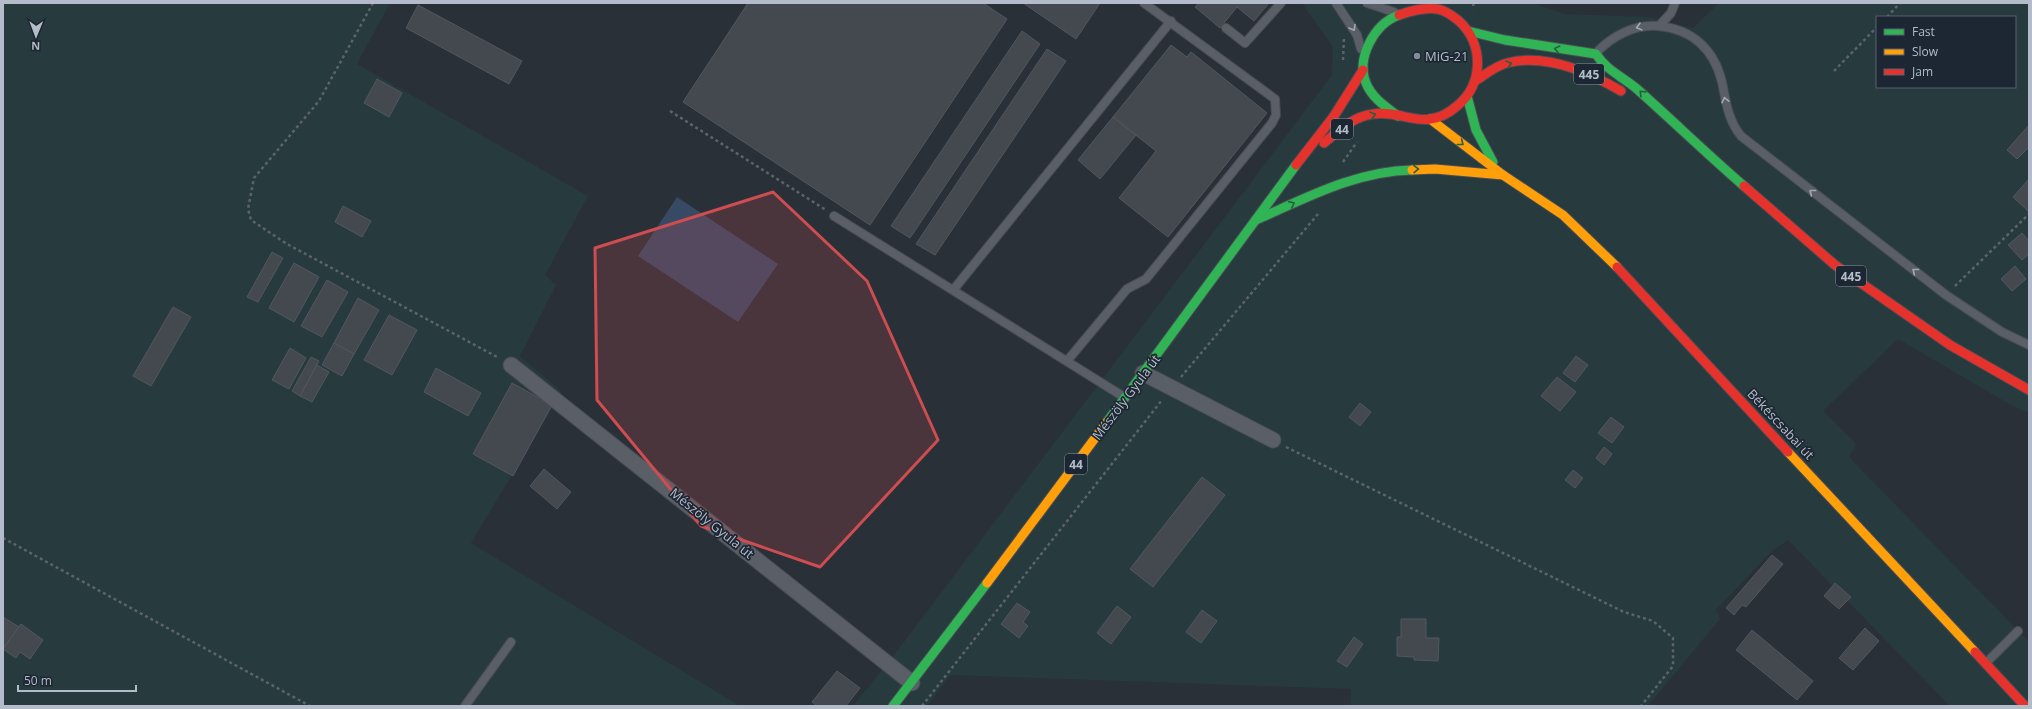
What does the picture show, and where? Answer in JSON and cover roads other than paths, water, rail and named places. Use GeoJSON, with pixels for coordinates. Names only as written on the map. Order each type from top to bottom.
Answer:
{"type":"FeatureCollection","features":[{"type":"Feature","properties":{"kind":"main road","name":"Mészöly Gyula út"},"geometry":{"type":"LineString","coordinates":[[1295,167],[1345,126],[1378,113],[1410,119],[1430,119],[1451,112],[1468,96],[1474,81],[1478,62],[1477,52],[1468,31],[1461,22],[1444,10],[1416,4],[1394,12],[1378,24],[1366,43],[1363,56],[1365,81],[1377,100],[1398,116]]}},
{"type":"Feature","properties":{"kind":"main road","name":"Mészöly Gyula út"},"geometry":{"type":"LineString","coordinates":[[1458,8],[1461,22]]}},
{"type":"Feature","properties":{"kind":"main road","name":"445"},"geometry":{"type":"LineString","coordinates":[[1468,31],[1503,40],[1545,46],[1577,54],[1596,54],[1602,64],[1636,88],[1690,139],[1835,265],[1950,345],[2029,390]]}},
{"type":"Feature","properties":{"kind":"main road","name":"445"},"geometry":{"type":"LineString","coordinates":[[1474,81],[1506,64],[1534,62],[1552,64],[1584,72],[1626,95]]}},
{"type":"Feature","properties":{"kind":"main road","name":"Mészöly Gyula út"},"geometry":{"type":"LineString","coordinates":[[893,706],[1020,540],[1334,116],[1363,70]]}},
{"type":"Feature","properties":{"kind":"main road","name":"Békéscsabai út"},"geometry":{"type":"LineString","coordinates":[[1468,96],[1472,123],[1478,139],[1503,176]]}},
{"type":"Feature","properties":{"kind":"main road","name":"445"},"geometry":{"type":"LineString","coordinates":[[1637,102],[1690,139]]}},
{"type":"Feature","properties":{"kind":"main road","name":"Békéscsabai út"},"geometry":{"type":"LineString","coordinates":[[1430,119],[1503,176],[1563,215],[1602,250],[2025,706]]}},
{"type":"Feature","properties":{"kind":"main road"},"geometry":{"type":"LineString","coordinates":[[1256,220],[1347,180],[1396,170],[1435,169],[1503,176]]}},
{"type":"Feature","properties":{"kind":"street","name":"Mészöly Gyula út"},"geometry":{"type":"LineString","coordinates":[[511,364],[912,683]]}},
{"type":"Feature","properties":{"kind":"street"},"geometry":{"type":"LineString","coordinates":[[1143,373],[1273,440]]}},
{"type":"Feature","properties":{"kind":"lane"},"geometry":{"type":"LineString","coordinates":[[1067,361],[1127,289],[1146,279],[1272,123],[1276,115],[1275,99],[1144,3]]}},
{"type":"Feature","properties":{"kind":"lane"},"geometry":{"type":"LineString","coordinates":[[1226,28],[1245,43],[1281,3]]}},
{"type":"Feature","properties":{"kind":"lane"},"geometry":{"type":"LineString","coordinates":[[1336,3],[1357,35],[1363,56]]}},
{"type":"Feature","properties":{"kind":"lane"},"geometry":{"type":"LineString","coordinates":[[1367,3],[1394,12]]}},
{"type":"Feature","properties":{"kind":"lane"},"geometry":{"type":"LineString","coordinates":[[1659,26],[1671,13],[1675,3]]}},
{"type":"Feature","properties":{"kind":"lane"},"geometry":{"type":"LineString","coordinates":[[954,289],[1171,22]]}},
{"type":"Feature","properties":{"kind":"lane"},"geometry":{"type":"LineString","coordinates":[[1596,54],[1602,48],[1631,29],[1644,25],[1681,30],[1691,36],[1709,53],[1718,71],[1731,121],[1741,136],[1946,295],[2002,332],[2029,345]]}},
{"type":"Feature","properties":{"kind":"lane"},"geometry":{"type":"LineString","coordinates":[[834,216],[954,289],[1124,398]]}},
{"type":"Feature","properties":{"kind":"lane"},"geometry":{"type":"LineString","coordinates":[[1985,664],[2018,631]]}},
{"type":"Feature","properties":{"kind":"lane"},"geometry":{"type":"LineString","coordinates":[[465,706],[511,642]]}},
{"type":"Feature","properties":{"kind":"water"},"geometry":{"type":"Polygon","coordinates":[[[677,197],[778,264],[738,322],[638,256],[677,197]]]}},
{"type":"Feature","properties":{"kind":"place","name":"MiG-21"},"geometry":{"type":"Point","coordinates":[1417,56]}}]}
